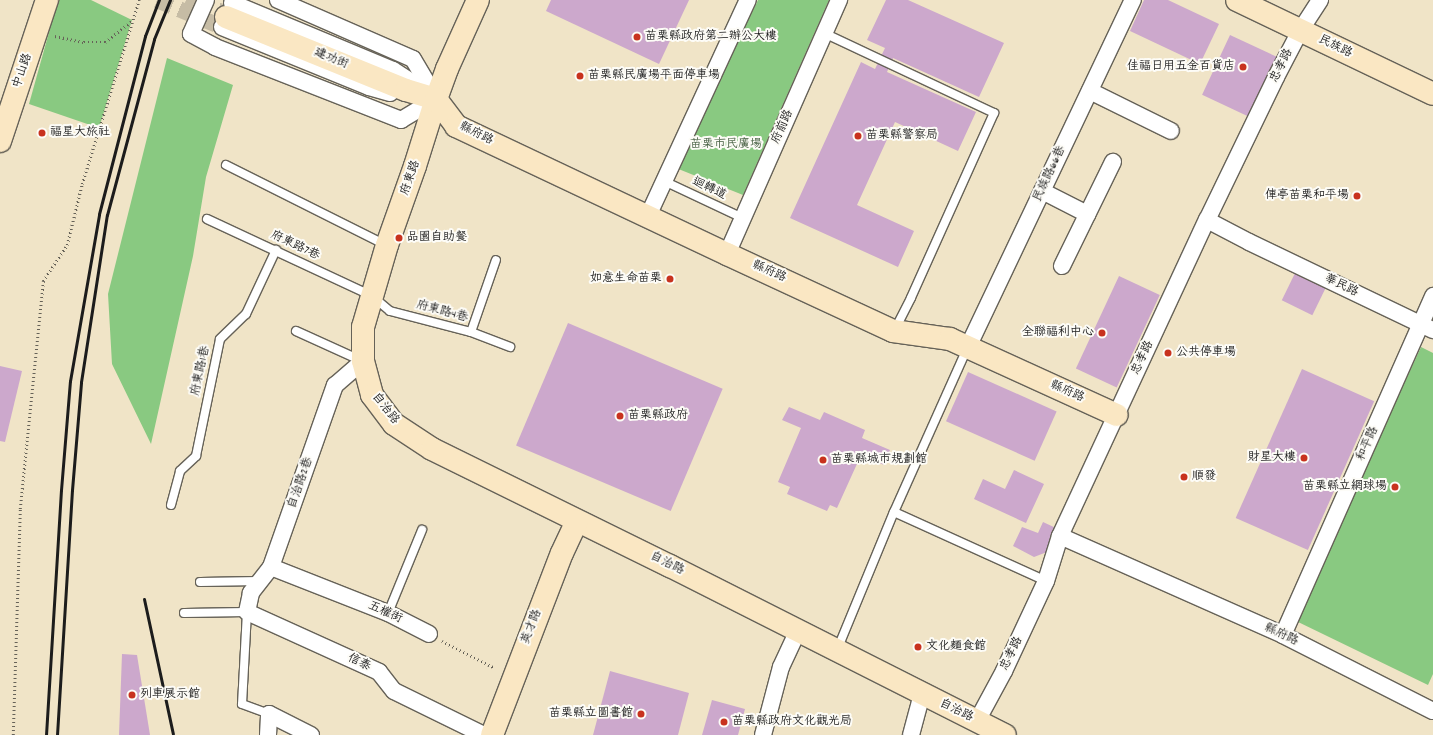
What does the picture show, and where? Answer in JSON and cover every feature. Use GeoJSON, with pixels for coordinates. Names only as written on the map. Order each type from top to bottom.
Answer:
{"type":"FeatureCollection","features":[{"type":"Feature","properties":{"kind":"street","name":"中山路"},"geometry":{"type":"LineString","coordinates":[[0,141],[47,0]]}},
{"type":"Feature","properties":{"kind":"street"},"geometry":{"type":"LineString","coordinates":[[206,0],[191,34],[215,47],[402,120],[436,99],[413,58],[278,0]]}},
{"type":"Feature","properties":{"kind":"street","name":"府東路"},"geometry":{"type":"LineString","coordinates":[[363,361],[363,327],[387,245],[447,69],[478,0]]}},
{"type":"Feature","properties":{"kind":"street"},"geometry":{"type":"LineString","coordinates":[[648,216],[666,182],[748,0]]}},
{"type":"Feature","properties":{"kind":"street","name":"府前路"},"geometry":{"type":"LineString","coordinates":[[727,254],[839,0]]}},
{"type":"Feature","properties":{"kind":"street","name":"民族路66巷"},"geometry":{"type":"LineString","coordinates":[[968,347],[1133,0]]}},
{"type":"Feature","properties":{"kind":"street","name":"民族路"},"geometry":{"type":"LineString","coordinates":[[1237,0],[1433,94]]}},
{"type":"Feature","properties":{"kind":"street","name":"忠孝路"},"geometry":{"type":"LineString","coordinates":[[977,721],[1004,671],[1046,582],[1060,536],[1207,220],[1300,31],[1320,0]]}},
{"type":"Feature","properties":{"kind":"street","name":"建功街"},"geometry":{"type":"LineString","coordinates":[[227,16],[406,90],[436,99]]}},
{"type":"Feature","properties":{"kind":"street"},"geometry":{"type":"LineString","coordinates":[[1090,91],[1171,131]]}},
{"type":"Feature","properties":{"kind":"street","name":"縣府路"},"geometry":{"type":"LineString","coordinates":[[436,99],[456,126],[727,254],[894,331],[950,339],[1117,415]]}},
{"type":"Feature","properties":{"kind":"street"},"geometry":{"type":"LineString","coordinates":[[1062,266],[1113,162]]}},
{"type":"Feature","properties":{"kind":"street"},"geometry":{"type":"LineString","coordinates":[[1042,191],[1087,214]]}},
{"type":"Feature","properties":{"kind":"street","name":"華民路"},"geometry":{"type":"LineString","coordinates":[[1207,220],[1249,242],[1427,327]]}},
{"type":"Feature","properties":{"kind":"street","name":"和平路"},"geometry":{"type":"LineString","coordinates":[[1283,635],[1427,327],[1433,296]]}},
{"type":"Feature","properties":{"kind":"street","name":"自治路"},"geometry":{"type":"LineString","coordinates":[[363,361],[372,395],[394,424],[432,449],[670,566],[1005,735]]}},
{"type":"Feature","properties":{"kind":"street","name":"自治路2巷"},"geometry":{"type":"LineString","coordinates":[[247,612],[251,592],[271,567],[335,385],[363,361]]}},
{"type":"Feature","properties":{"kind":"street","name":"英才路"},"geometry":{"type":"LineString","coordinates":[[492,735],[562,553],[577,521]]}},
{"type":"Feature","properties":{"kind":"street","name":"縣府路"},"geometry":{"type":"LineString","coordinates":[[1060,536],[1283,635],[1433,711]]}},
{"type":"Feature","properties":{"kind":"street","name":"五權街"},"geometry":{"type":"LineString","coordinates":[[271,567],[388,614],[429,634]]}},
{"type":"Feature","properties":{"kind":"street","name":"信泰"},"geometry":{"type":"LineString","coordinates":[[247,612],[379,672],[394,691],[484,735]]}},
{"type":"Feature","properties":{"kind":"street"},"geometry":{"type":"LineString","coordinates":[[763,735],[781,667],[798,631]]}},
{"type":"Feature","properties":{"kind":"street"},"geometry":{"type":"LineString","coordinates":[[911,735],[922,694]]}},
{"type":"Feature","properties":{"kind":"street"},"geometry":{"type":"LineString","coordinates":[[268,735],[269,714],[311,735]]}},
{"type":"Feature","properties":{"kind":"lane"},"geometry":{"type":"LineString","coordinates":[[824,33],[994,113],[911,298],[894,331]]}},
{"type":"Feature","properties":{"kind":"lane"},"geometry":{"type":"LineString","coordinates":[[226,165],[387,245]]}},
{"type":"Feature","properties":{"kind":"lane","name":"迴轉道"},"geometry":{"type":"LineString","coordinates":[[666,182],[743,218]]}},
{"type":"Feature","properties":{"kind":"lane","name":"府東路7巷"},"geometry":{"type":"LineString","coordinates":[[207,219],[372,296]]}},
{"type":"Feature","properties":{"kind":"lane","name":"府東路1巷"},"geometry":{"type":"LineString","coordinates":[[171,505],[180,471],[196,456],[220,339],[246,314],[276,250]]}},
{"type":"Feature","properties":{"kind":"lane"},"geometry":{"type":"LineString","coordinates":[[471,332],[496,260]]}},
{"type":"Feature","properties":{"kind":"lane","name":"府東路4巷"},"geometry":{"type":"LineString","coordinates":[[372,296],[390,311],[471,332],[510,347]]}},
{"type":"Feature","properties":{"kind":"lane"},"geometry":{"type":"LineString","coordinates":[[296,331],[363,361]]}},
{"type":"Feature","properties":{"kind":"lane"},"geometry":{"type":"LineString","coordinates":[[837,651],[894,512],[968,347]]}},
{"type":"Feature","properties":{"kind":"lane"},"geometry":{"type":"LineString","coordinates":[[894,512],[1046,582]]}},
{"type":"Feature","properties":{"kind":"lane"},"geometry":{"type":"LineString","coordinates":[[388,614],[422,530]]}},
{"type":"Feature","properties":{"kind":"lane"},"geometry":{"type":"LineString","coordinates":[[200,582],[260,581]]}},
{"type":"Feature","properties":{"kind":"lane"},"geometry":{"type":"LineString","coordinates":[[184,613],[247,612],[242,704],[269,714]]}},
{"type":"Feature","properties":{"kind":"path"},"geometry":{"type":"LineString","coordinates":[[13,735],[20,509],[43,281],[67,245],[82,184],[132,20],[140,0]]}},
{"type":"Feature","properties":{"kind":"path"},"geometry":{"type":"LineString","coordinates":[[48,34],[84,42],[105,42],[132,20]]}},
{"type":"Feature","properties":{"kind":"path"},"geometry":{"type":"LineString","coordinates":[[429,634],[495,668]]}},
{"type":"Feature","properties":{"kind":"green space"},"geometry":{"type":"Polygon","coordinates":[[[58,0],[91,0],[132,20],[99,128],[29,104],[58,0]]]}},
{"type":"Feature","properties":{"kind":"green space","name":"苗栗市民廣場"},"geometry":{"type":"Polygon","coordinates":[[[758,0],[829,0],[743,195],[676,168],[758,0]]]}},
{"type":"Feature","properties":{"kind":"green space"},"geometry":{"type":"Polygon","coordinates":[[[167,58],[233,85],[206,177],[193,256],[151,444],[112,364],[108,294],[167,58]]]}},
{"type":"Feature","properties":{"kind":"green space","name":"苗栗縣立網球場"},"geometry":{"type":"Polygon","coordinates":[[[1421,347],[1433,353],[1433,674],[1428,685],[1294,620],[1421,347]]]}},
{"type":"Feature","properties":{"kind":"building","name":"苗栗縣政府第二辦公大樓"},"geometry":{"type":"Polygon","coordinates":[[[551,0],[689,0],[659,64],[546,11],[551,0]]]}},
{"type":"Feature","properties":{"kind":"building","name":"苗栗縣警察局"},"geometry":{"type":"Polygon","coordinates":[[[886,0],[908,0],[1004,43],[979,97],[893,58],[887,72],[976,112],[958,151],[895,122],[857,205],[914,231],[898,267],[790,218],[861,62],[875,69],[885,48],[867,40],[886,0]]]}},
{"type":"Feature","properties":{"kind":"building"},"geometry":{"type":"Polygon","coordinates":[[[1144,0],[1168,0],[1219,24],[1200,64],[1130,31],[1144,0]]]}},
{"type":"Feature","properties":{"kind":"building"},"geometry":{"type":"Polygon","coordinates":[[[1230,35],[1279,58],[1251,118],[1202,95],[1230,35]]]}},
{"type":"Feature","properties":{"kind":"building"},"geometry":{"type":"Polygon","coordinates":[[[1298,267],[1329,282],[1312,315],[1282,300],[1298,267]]]}},
{"type":"Feature","properties":{"kind":"building"},"geometry":{"type":"Polygon","coordinates":[[[1119,276],[1160,295],[1117,387],[1076,368],[1119,276]]]}},
{"type":"Feature","properties":{"kind":"building","name":"苗栗縣政府"},"geometry":{"type":"Polygon","coordinates":[[[568,323],[723,389],[671,511],[516,445],[568,323]]]}},
{"type":"Feature","properties":{"kind":"building"},"geometry":{"type":"Polygon","coordinates":[[[0,366],[22,371],[5,442],[0,441],[0,366]]]}},
{"type":"Feature","properties":{"kind":"building","name":"財星大樓"},"geometry":{"type":"Polygon","coordinates":[[[1302,369],[1374,401],[1308,550],[1236,518],[1302,369]]]}},
{"type":"Feature","properties":{"kind":"building"},"geometry":{"type":"Polygon","coordinates":[[[968,372],[1057,411],[1035,461],[946,421],[968,372]]]}},
{"type":"Feature","properties":{"kind":"building","name":"苗栗縣城市規劃館"},"geometry":{"type":"Polygon","coordinates":[[[789,407],[820,420],[824,412],[865,430],[862,438],[890,450],[884,465],[861,455],[837,508],[830,505],[827,511],[787,494],[790,487],[778,482],[801,428],[782,420],[789,407]]]}},
{"type":"Feature","properties":{"kind":"building"},"geometry":{"type":"Polygon","coordinates":[[[1014,470],[1044,484],[1026,523],[974,499],[983,479],[1005,489],[1014,470]]]}},
{"type":"Feature","properties":{"kind":"building"},"geometry":{"type":"Polygon","coordinates":[[[1043,522],[1058,529],[1047,552],[1034,557],[1013,546],[1022,527],[1038,533],[1043,522]]]}},
{"type":"Feature","properties":{"kind":"building","name":"列車展示館"},"geometry":{"type":"Polygon","coordinates":[[[122,654],[137,655],[150,735],[119,735],[122,654]]]}},
{"type":"Feature","properties":{"kind":"building","name":"苗栗縣立圖書館"},"geometry":{"type":"Polygon","coordinates":[[[610,671],[689,693],[678,735],[593,735],[610,671]]]}},
{"type":"Feature","properties":{"kind":"building","name":"苗栗縣政府文化觀光局"},"geometry":{"type":"Polygon","coordinates":[[[712,700],[745,709],[738,735],[702,735],[712,700]]]}},
{"type":"Feature","properties":{"kind":"tunnel"},"geometry":{"type":"LineString","coordinates":[[157,0],[222,27]]}},
{"type":"Feature","properties":{"kind":"tunnel"},"geometry":{"type":"LineString","coordinates":[[186,0],[226,17]]}},
{"type":"Feature","properties":{"kind":"railway"},"geometry":{"type":"LineString","coordinates":[[46,735],[61,490],[70,381],[99,214],[145,36],[159,0]]}},
{"type":"Feature","properties":{"kind":"railway"},"geometry":{"type":"LineString","coordinates":[[57,735],[72,490],[81,382],[107,215],[154,39],[170,0]]}},
{"type":"Feature","properties":{"kind":"railway"},"geometry":{"type":"LineString","coordinates":[[144,599],[173,734]]}},
{"type":"Feature","properties":{"kind":"place","name":"苗栗縣政府第二辦公大樓"},"geometry":{"type":"Point","coordinates":[637,37]}},
{"type":"Feature","properties":{"kind":"place","name":"佳福日用五金百貨店"},"geometry":{"type":"Point","coordinates":[1243,67]}},
{"type":"Feature","properties":{"kind":"place","name":"苗栗縣民廣場平面停車場"},"geometry":{"type":"Point","coordinates":[580,76]}},
{"type":"Feature","properties":{"kind":"place","name":"福星大旅社"},"geometry":{"type":"Point","coordinates":[42,133]}},
{"type":"Feature","properties":{"kind":"place","name":"苗栗縣警察局"},"geometry":{"type":"Point","coordinates":[858,136]}},
{"type":"Feature","properties":{"kind":"place","name":"俥亭苗栗和平場"},"geometry":{"type":"Point","coordinates":[1357,196]}},
{"type":"Feature","properties":{"kind":"place","name":"品園自助餐"},"geometry":{"type":"Point","coordinates":[399,238]}},
{"type":"Feature","properties":{"kind":"place","name":"如意生命苗栗"},"geometry":{"type":"Point","coordinates":[670,279]}},
{"type":"Feature","properties":{"kind":"place","name":"全聯福利中心"},"geometry":{"type":"Point","coordinates":[1102,333]}},
{"type":"Feature","properties":{"kind":"place","name":"公共停車場"},"geometry":{"type":"Point","coordinates":[1168,353]}},
{"type":"Feature","properties":{"kind":"place","name":"苗栗縣政府"},"geometry":{"type":"Point","coordinates":[620,416]}},
{"type":"Feature","properties":{"kind":"place","name":"財星大樓"},"geometry":{"type":"Point","coordinates":[1304,458]}},
{"type":"Feature","properties":{"kind":"place","name":"苗栗縣城市規劃館"},"geometry":{"type":"Point","coordinates":[823,460]}},
{"type":"Feature","properties":{"kind":"place","name":"順發"},"geometry":{"type":"Point","coordinates":[1184,477]}},
{"type":"Feature","properties":{"kind":"place","name":"苗栗縣立網球場"},"geometry":{"type":"Point","coordinates":[1395,487]}},
{"type":"Feature","properties":{"kind":"place","name":"文化麵食館"},"geometry":{"type":"Point","coordinates":[918,647]}},
{"type":"Feature","properties":{"kind":"place","name":"列車展示館"},"geometry":{"type":"Point","coordinates":[132,695]}},
{"type":"Feature","properties":{"kind":"place","name":"苗栗縣立圖書館"},"geometry":{"type":"Point","coordinates":[641,714]}},
{"type":"Feature","properties":{"kind":"place","name":"苗栗縣政府文化觀光局"},"geometry":{"type":"Point","coordinates":[724,722]}}]}
